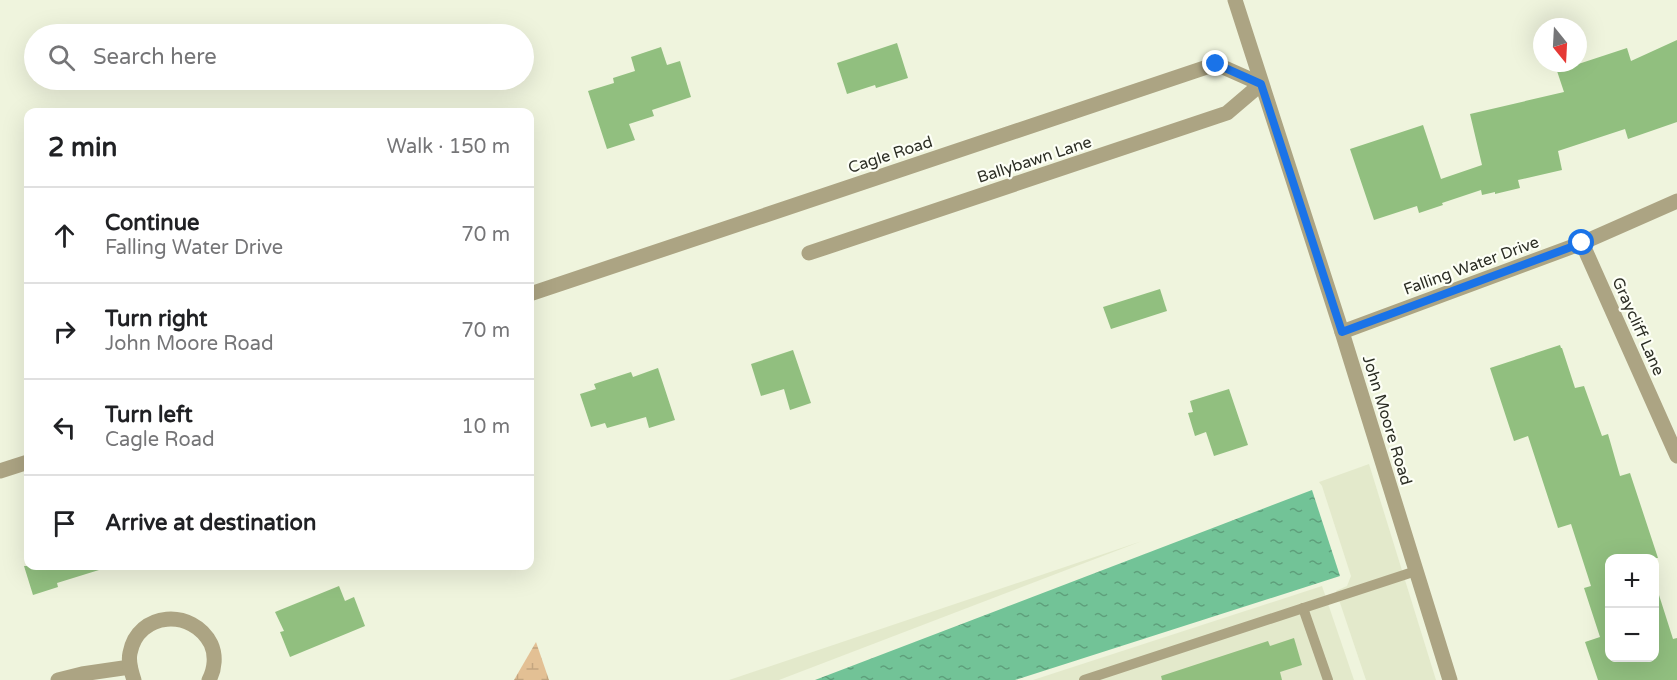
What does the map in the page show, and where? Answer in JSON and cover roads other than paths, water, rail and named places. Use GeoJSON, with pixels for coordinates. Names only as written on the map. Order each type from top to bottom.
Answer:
{"type":"FeatureCollection","features":[{"type":"Feature","properties":{"kind":"street","name":"John Moore Road"},"geometry":{"type":"LineString","coordinates":[[1235,0],[1342,332],[1450,680]]}},
{"type":"Feature","properties":{"kind":"street","name":"Cagle Road"},"geometry":{"type":"LineString","coordinates":[[534,293],[1216,64],[1261,84]]}},
{"type":"Feature","properties":{"kind":"street","name":"Ballybawn Lane"},"geometry":{"type":"LineString","coordinates":[[809,253],[1227,113],[1261,84]]}},
{"type":"Feature","properties":{"kind":"street","name":"Falling Water Drive"},"geometry":{"type":"LineString","coordinates":[[1342,332],[1582,243],[1677,201]]}},
{"type":"Feature","properties":{"kind":"street","name":"Graycliff Lane"},"geometry":{"type":"LineString","coordinates":[[1582,243],[1677,456]]}},
{"type":"Feature","properties":{"kind":"street"},"geometry":{"type":"LineString","coordinates":[[0,471],[24,463]]}},
{"type":"Feature","properties":{"kind":"street"},"geometry":{"type":"LineString","coordinates":[[58,680],[132,673],[130,652],[135,639],[144,628],[157,621],[171,618],[184,620],[207,636],[213,649],[215,664],[209,680]]}},
{"type":"Feature","properties":{"kind":"lane"},"geometry":{"type":"LineString","coordinates":[[1084,680],[1416,571]]}},
{"type":"Feature","properties":{"kind":"lane"},"geometry":{"type":"LineString","coordinates":[[1304,608],[1328,680]]}},
{"type":"Feature","properties":{"kind":"water"},"geometry":{"type":"Polygon","coordinates":[[[1312,490],[1340,576],[1015,680],[815,680],[1312,490]]]}}]}
